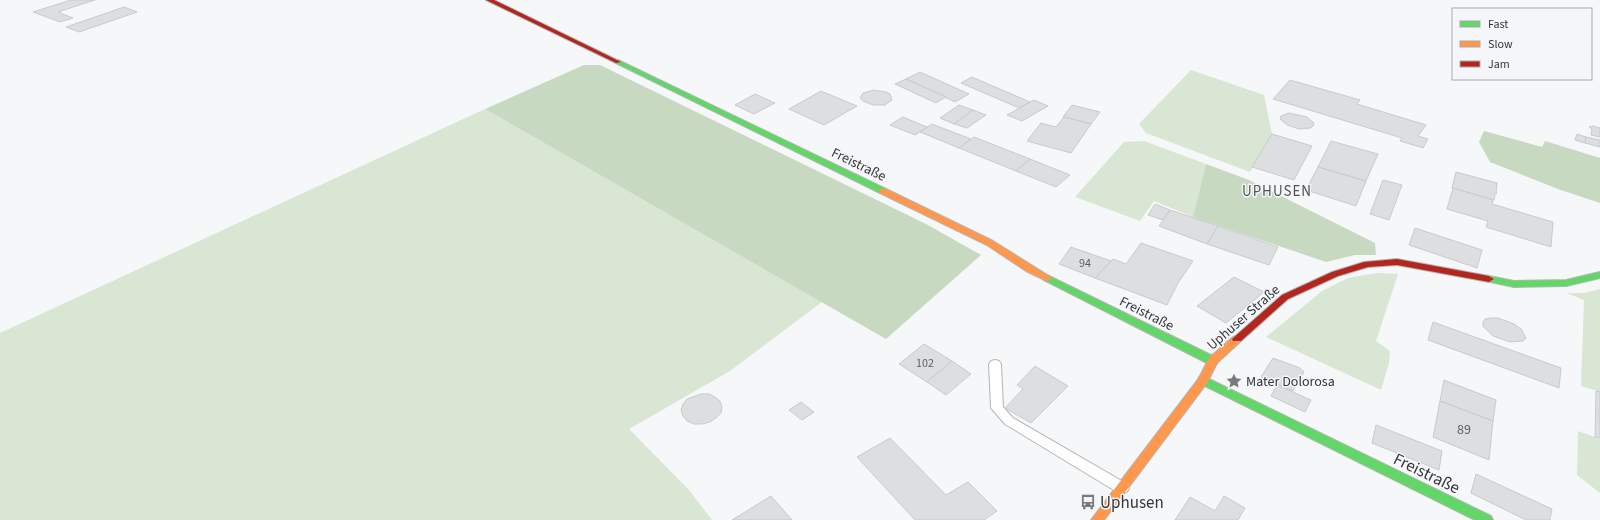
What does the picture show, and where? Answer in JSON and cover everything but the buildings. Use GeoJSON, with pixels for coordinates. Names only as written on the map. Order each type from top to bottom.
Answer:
{"type":"FeatureCollection","features":[{"type":"Feature","properties":{"kind":"street","name":"Freistraße"},"geometry":{"type":"LineString","coordinates":[[489,0],[990,243],[1029,269],[1213,361]]}},
{"type":"Feature","properties":{"kind":"street","name":"Uphuser Straße"},"geometry":{"type":"LineString","coordinates":[[1097,520],[1203,380],[1213,361],[1251,325],[1285,297],[1335,274],[1367,264],[1398,262],[1514,284],[1566,283],[1600,274]]}},
{"type":"Feature","properties":{"kind":"street","name":"Freistraße"},"geometry":{"type":"LineString","coordinates":[[1203,380],[1487,520]]}},
{"type":"Feature","properties":{"kind":"lane"},"geometry":{"type":"LineString","coordinates":[[995,364],[997,408],[1009,421],[1122,488]]}},
{"type":"Feature","properties":{"kind":"green space"},"geometry":{"type":"Polygon","coordinates":[[[584,65],[600,65],[926,224],[981,255],[886,339],[485,109],[584,65]]]}},
{"type":"Feature","properties":{"kind":"green space"},"geometry":{"type":"Polygon","coordinates":[[[1191,70],[1264,95],[1272,134],[1250,172],[1146,133],[1139,124],[1191,70]]]}},
{"type":"Feature","properties":{"kind":"green space"},"geometry":{"type":"Polygon","coordinates":[[[485,109],[822,302],[730,371],[629,429],[689,490],[712,520],[0,520],[0,333],[485,109]]]}},
{"type":"Feature","properties":{"kind":"green space"},"geometry":{"type":"Polygon","coordinates":[[[1484,131],[1542,147],[1545,141],[1600,158],[1600,203],[1558,189],[1490,162],[1479,142],[1484,131]]]}},
{"type":"Feature","properties":{"kind":"green space"},"geometry":{"type":"Polygon","coordinates":[[[1144,141],[1206,164],[1193,217],[1154,201],[1140,221],[1075,197],[1124,142],[1144,141]]]}},
{"type":"Feature","properties":{"kind":"green space"},"geometry":{"type":"Polygon","coordinates":[[[1206,164],[1249,180],[1375,243],[1376,255],[1355,255],[1326,262],[1193,217],[1206,164]]]}},
{"type":"Feature","properties":{"kind":"green space"},"geometry":{"type":"Polygon","coordinates":[[[1377,273],[1398,274],[1376,341],[1390,351],[1389,363],[1381,390],[1266,337],[1322,291],[1348,278],[1377,273]]]}},
{"type":"Feature","properties":{"kind":"green space"},"geometry":{"type":"Polygon","coordinates":[[[1600,289],[1600,392],[1581,386],[1584,300],[1567,293],[1585,293],[1600,289]]]}},
{"type":"Feature","properties":{"kind":"green space"},"geometry":{"type":"Polygon","coordinates":[[[1578,431],[1600,439],[1600,493],[1577,475],[1578,431]]]}},
{"type":"Feature","properties":{"kind":"traffic: fast"},"geometry":{"type":"LineString","coordinates":[[618,62],[883,191]]}},
{"type":"Feature","properties":{"kind":"traffic: fast"},"geometry":{"type":"LineString","coordinates":[[1489,279],[1514,284],[1566,283],[1600,275]]}},
{"type":"Feature","properties":{"kind":"traffic: fast"},"geometry":{"type":"LineString","coordinates":[[1047,278],[1213,361]]}},
{"type":"Feature","properties":{"kind":"traffic: fast"},"geometry":{"type":"LineString","coordinates":[[1203,380],[1487,520]]}},
{"type":"Feature","properties":{"kind":"traffic: slow"},"geometry":{"type":"LineString","coordinates":[[883,191],[990,243],[1029,269],[1047,278]]}},
{"type":"Feature","properties":{"kind":"traffic: slow"},"geometry":{"type":"LineString","coordinates":[[1097,520],[1203,380],[1213,361],[1237,339]]}},
{"type":"Feature","properties":{"kind":"traffic: jam"},"geometry":{"type":"LineString","coordinates":[[489,0],[618,62]]}},
{"type":"Feature","properties":{"kind":"traffic: jam"},"geometry":{"type":"LineString","coordinates":[[1237,339],[1285,297],[1335,274],[1367,264],[1397,262],[1489,279]]}},
{"type":"Feature","properties":{"kind":"place","name":"Mater Dolorosa"},"geometry":{"type":"Point","coordinates":[1234,381]}},
{"type":"Feature","properties":{"kind":"place","name":"Uphusen"},"geometry":{"type":"Point","coordinates":[1088,502]}},
{"type":"Feature","properties":{"kind":"district","name":"UPHUSEN"},"geometry":{"type":"Point","coordinates":[1277,191]}}]}
